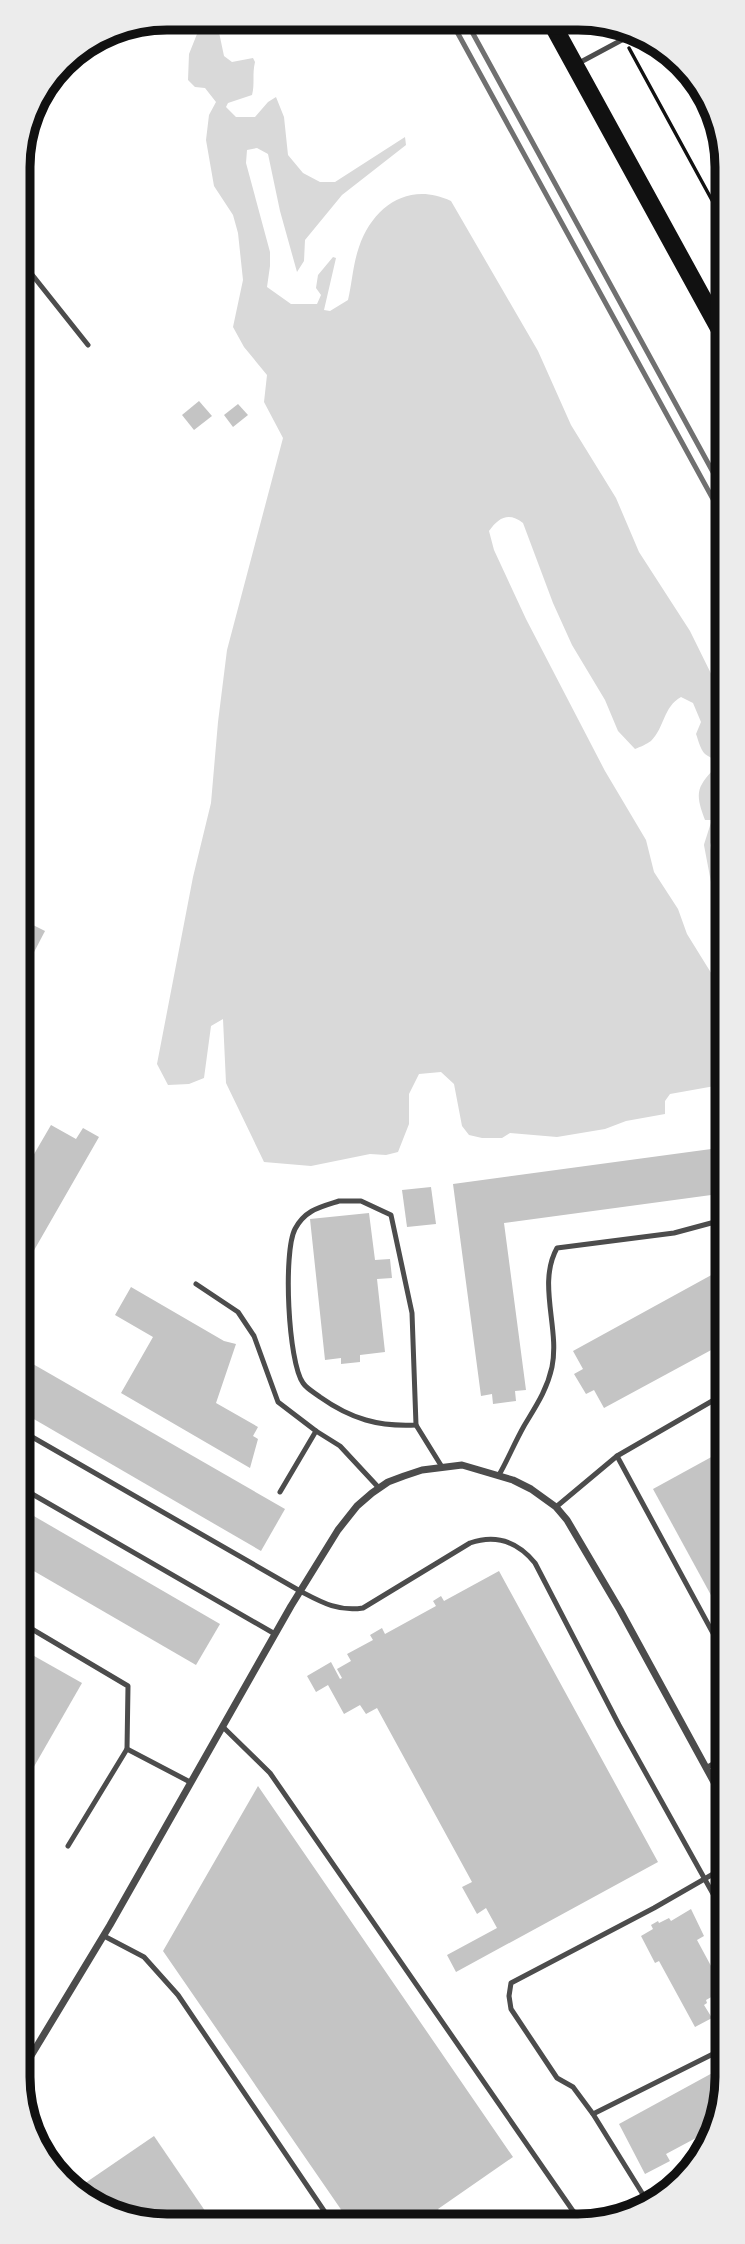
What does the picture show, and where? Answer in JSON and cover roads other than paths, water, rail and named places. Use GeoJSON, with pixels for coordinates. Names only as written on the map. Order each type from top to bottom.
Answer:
{"type":"FeatureCollection","features":[{"type":"Feature","properties":{"kind":"main road"},"geometry":{"type":"LineString","coordinates":[[555,30],[715,321]]}},
{"type":"Feature","properties":{"kind":"street"},"geometry":{"type":"LineString","coordinates":[[30,2058],[104,1936],[291,1606],[338,1530],[357,1506],[379,1488],[404,1476],[462,1465],[499,1475],[531,1489],[556,1507],[567,1520],[620,1611],[715,1784]]}},
{"type":"Feature","properties":{"kind":"lane"},"geometry":{"type":"LineString","coordinates":[[575,66],[624,38]]}},
{"type":"Feature","properties":{"kind":"lane"},"geometry":{"type":"LineString","coordinates":[[30,272],[88,345]]}},
{"type":"Feature","properties":{"kind":"lane"},"geometry":{"type":"LineString","coordinates":[[416,1425],[380,1425],[349,1415],[304,1385],[296,1366],[290,1316],[290,1245],[295,1230],[310,1210],[339,1201],[361,1201],[391,1215],[412,1313],[416,1425],[442,1467]]}},
{"type":"Feature","properties":{"kind":"lane"},"geometry":{"type":"LineString","coordinates":[[499,1475],[524,1426],[543,1397],[553,1364],[553,1329],[548,1287],[552,1258],[557,1248],[674,1233],[715,1222]]}},
{"type":"Feature","properties":{"kind":"lane"},"geometry":{"type":"LineString","coordinates":[[196,1284],[238,1312],[254,1336],[278,1402],[340,1446],[379,1488]]}},
{"type":"Feature","properties":{"kind":"lane"},"geometry":{"type":"LineString","coordinates":[[556,1507],[617,1456],[715,1399]]}},
{"type":"Feature","properties":{"kind":"lane"},"geometry":{"type":"LineString","coordinates":[[280,1492],[316,1430]]}},
{"type":"Feature","properties":{"kind":"lane"},"geometry":{"type":"LineString","coordinates":[[30,1436],[334,1608],[348,1611],[363,1608],[470,1543],[482,1539],[505,1540],[526,1551],[552,1593],[619,1725],[715,1897]]}},
{"type":"Feature","properties":{"kind":"lane"},"geometry":{"type":"LineString","coordinates":[[617,1456],[715,1637]]}},
{"type":"Feature","properties":{"kind":"lane"},"geometry":{"type":"LineString","coordinates":[[30,1492],[275,1634]]}},
{"type":"Feature","properties":{"kind":"lane"},"geometry":{"type":"LineString","coordinates":[[30,1628],[128,1686],[127,1749],[68,1846]]}},
{"type":"Feature","properties":{"kind":"lane"},"geometry":{"type":"LineString","coordinates":[[223,1727],[270,1773],[574,2212],[571,2214]]}},
{"type":"Feature","properties":{"kind":"lane"},"geometry":{"type":"LineString","coordinates":[[127,1749],[190,1783]]}},
{"type":"Feature","properties":{"kind":"lane"},"geometry":{"type":"LineString","coordinates":[[706,1768],[715,1763]]}},
{"type":"Feature","properties":{"kind":"lane"},"geometry":{"type":"LineString","coordinates":[[645,2197],[593,2114],[573,2087],[557,2078],[511,2010],[511,1983],[715,1874]]}},
{"type":"Feature","properties":{"kind":"lane"},"geometry":{"type":"LineString","coordinates":[[104,1936],[144,1957],[178,1995],[326,2214]]}},
{"type":"Feature","properties":{"kind":"lane"},"geometry":{"type":"LineString","coordinates":[[593,2114],[715,2053]]}},
{"type":"Feature","properties":{"kind":"waterway"},"geometry":{"type":"LineString","coordinates":[[715,820],[707,845],[715,884]]}},
{"type":"Feature","properties":{"kind":"railway"},"geometry":{"type":"LineString","coordinates":[[456,30],[715,503]]}},
{"type":"Feature","properties":{"kind":"railway"},"geometry":{"type":"LineString","coordinates":[[471,30],[715,476]]}}]}
